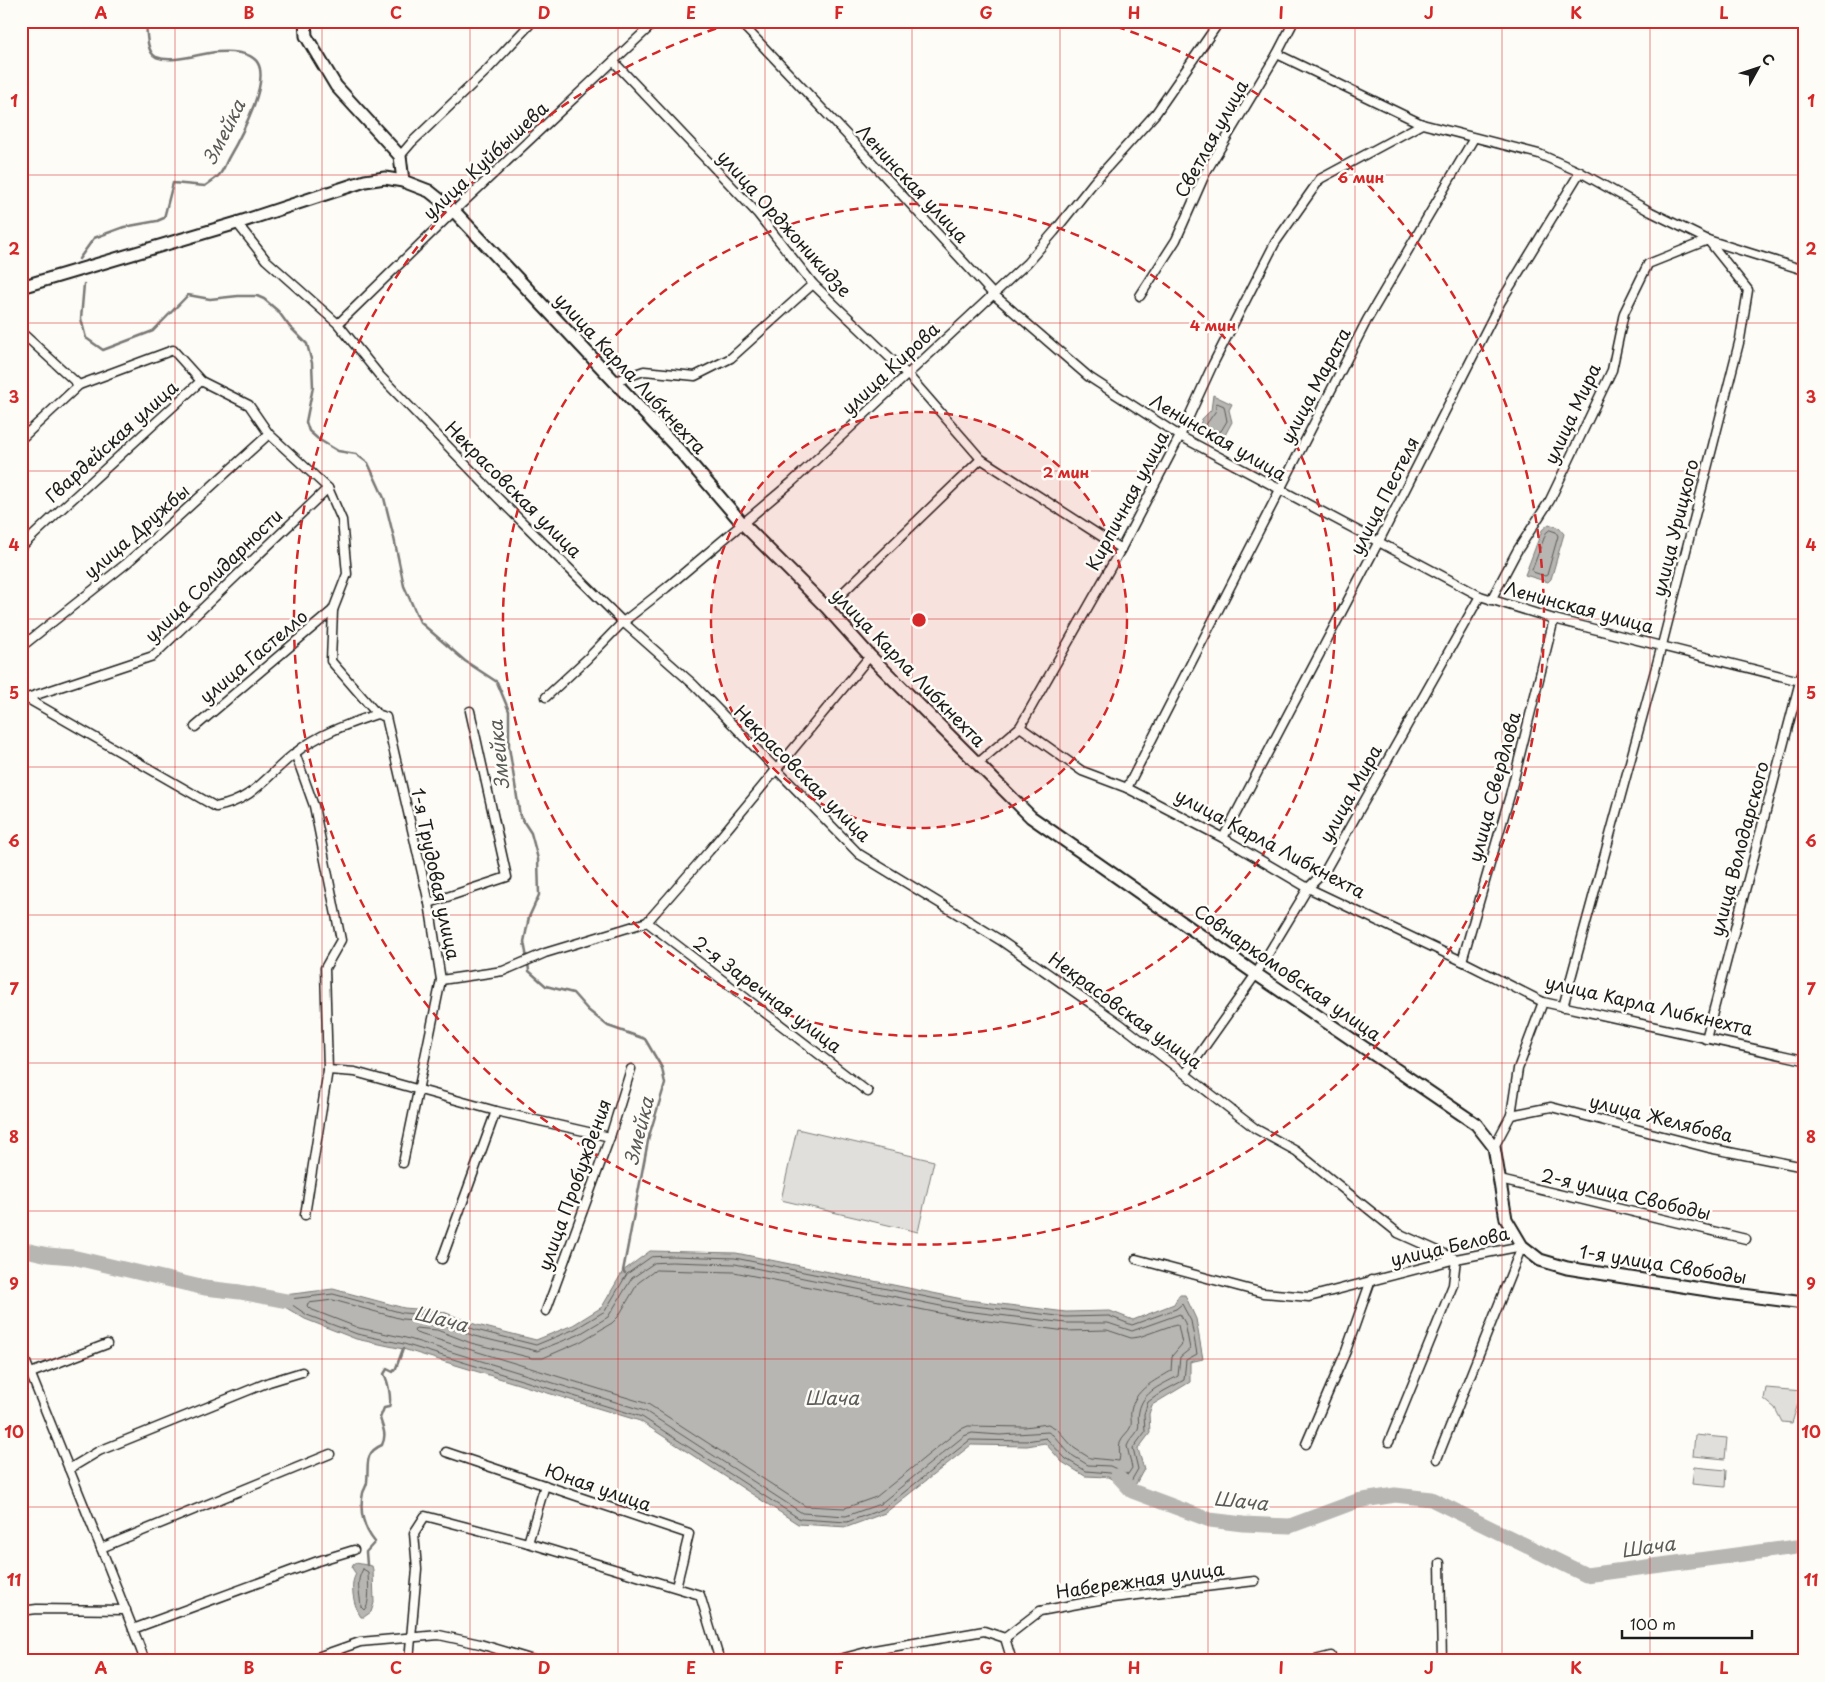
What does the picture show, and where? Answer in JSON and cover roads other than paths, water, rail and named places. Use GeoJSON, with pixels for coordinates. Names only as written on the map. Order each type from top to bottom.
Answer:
{"type":"FeatureCollection","features":[{"type":"Feature","properties":{"kind":"street"},"geometry":{"type":"LineString","coordinates":[[305,21],[306,36],[336,86],[400,156],[403,181]]}},
{"type":"Feature","properties":{"kind":"street"},"geometry":{"type":"LineString","coordinates":[[400,156],[412,142],[486,71],[533,21]]}},
{"type":"Feature","properties":{"kind":"street","name":"улица Куйбышева"},"geometry":{"type":"LineString","coordinates":[[338,324],[454,211],[656,21]]}},
{"type":"Feature","properties":{"kind":"street","name":"Ленинская улица"},"geometry":{"type":"LineString","coordinates":[[739,21],[993,294],[1089,377],[1180,436],[1278,490],[1379,541],[1480,596],[1554,619],[1802,682]]}},
{"type":"Feature","properties":{"kind":"street","name":"Светлая улица"},"geometry":{"type":"LineString","coordinates":[[1140,296],[1176,240],[1206,172],[1277,54],[1294,21]]}},
{"type":"Feature","properties":{"kind":"street","name":"улица Кирова"},"geometry":{"type":"LineString","coordinates":[[546,697],[588,659],[623,622],[792,482],[1028,262],[1094,182],[1156,113],[1217,25]]}},
{"type":"Feature","properties":{"kind":"street"},"geometry":{"type":"LineString","coordinates":[[1277,54],[1422,124],[1436,126],[1474,138],[1539,154],[1580,172],[1650,212],[1708,240],[1804,270]]}},
{"type":"Feature","properties":{"kind":"street","name":"улица Орджоникидзе"},"geometry":{"type":"LineString","coordinates":[[614,62],[758,214],[813,284],[908,375],[981,459],[1122,549]]}},
{"type":"Feature","properties":{"kind":"street","name":"Кирпичная улица"},"geometry":{"type":"LineString","coordinates":[[1020,728],[1122,549],[1275,243],[1320,179],[1422,124]]}},
{"type":"Feature","properties":{"kind":"street","name":"улица Марата"},"geometry":{"type":"LineString","coordinates":[[1127,788],[1278,490],[1367,320],[1474,138]]}},
{"type":"Feature","properties":{"kind":"street","name":"улица Пестеля"},"geometry":{"type":"LineString","coordinates":[[1223,838],[1379,541],[1500,303],[1580,172]]}},
{"type":"Feature","properties":{"kind":"street","name":"улица Карла Либкнехта"},"geometry":{"type":"LineString","coordinates":[[21,287],[237,223],[365,181],[385,178],[403,181],[429,190],[454,211],[680,451],[742,523],[827,608],[870,656],[978,764],[1020,728],[1082,771],[1127,788],[1223,838],[1308,888],[1462,961],[1543,1002],[1804,1060]]}},
{"type":"Feature","properties":{"kind":"street","name":"Некрасовская улица"},"geometry":{"type":"LineString","coordinates":[[237,223],[266,260],[338,324],[380,376],[498,498],[623,622],[693,684],[859,854],[1000,940],[1119,1023],[1256,1129],[1296,1151],[1398,1233],[1456,1259]]}},
{"type":"Feature","properties":{"kind":"street","name":"улица Мира"},"geometry":{"type":"LineString","coordinates":[[1491,600],[1517,551],[1550,500],[1612,370],[1624,313],[1648,264],[1708,240]]}},
{"type":"Feature","properties":{"kind":"street","name":"улица Урицкого"},"geometry":{"type":"LineString","coordinates":[[1563,1007],[1662,645],[1740,339],[1748,290],[1708,240]]}},
{"type":"Feature","properties":{"kind":"street"},"geometry":{"type":"LineString","coordinates":[[614,381],[644,371],[696,376],[731,358],[813,284]]}},
{"type":"Feature","properties":{"kind":"street"},"geometry":{"type":"LineString","coordinates":[[21,332],[79,385]]}},
{"type":"Feature","properties":{"kind":"street"},"geometry":{"type":"LineString","coordinates":[[21,439],[79,385],[173,350],[201,381],[249,405],[269,434],[328,488],[342,520],[347,574],[333,610],[331,661],[377,714],[334,730],[294,753],[252,793],[233,804],[216,807],[24,697]]}},
{"type":"Feature","properties":{"kind":"street","name":"Гвардейская улица"},"geometry":{"type":"LineString","coordinates":[[21,547],[201,381]]}},
{"type":"Feature","properties":{"kind":"street","name":"улица Дружбы"},"geometry":{"type":"LineString","coordinates":[[21,647],[126,563],[269,434]]}},
{"type":"Feature","properties":{"kind":"street"},"geometry":{"type":"LineString","coordinates":[[827,608],[981,459]]}},
{"type":"Feature","properties":{"kind":"street","name":"улица Солидарности"},"geometry":{"type":"LineString","coordinates":[[24,697],[153,656],[328,488]]}},
{"type":"Feature","properties":{"kind":"street","name":"улица Мира"},"geometry":{"type":"LineString","coordinates":[[1186,1073],[1256,974],[1308,888],[1325,871],[1480,596]]}},
{"type":"Feature","properties":{"kind":"street","name":"улица Гастелло"},"geometry":{"type":"LineString","coordinates":[[195,727],[333,610]]}},
{"type":"Feature","properties":{"kind":"street","name":"улица Свердлова"},"geometry":{"type":"LineString","coordinates":[[1462,961],[1510,795],[1554,619]]}},
{"type":"Feature","properties":{"kind":"street"},"geometry":{"type":"LineString","coordinates":[[441,980],[509,969],[545,952],[647,922],[709,851],[870,656]]}},
{"type":"Feature","properties":{"kind":"street","name":"улица Володарского"},"geometry":{"type":"LineString","coordinates":[[1706,1039],[1802,682],[1804,666]]}},
{"type":"Feature","properties":{"kind":"street"},"geometry":{"type":"LineString","coordinates":[[429,903],[507,877],[470,711]]}},
{"type":"Feature","properties":{"kind":"street","name":"1-я Трудовая улица"},"geometry":{"type":"LineString","coordinates":[[377,714],[386,717],[429,903],[441,980],[403,1163]]}},
{"type":"Feature","properties":{"kind":"street"},"geometry":{"type":"LineString","coordinates":[[294,753],[314,806],[341,940],[325,968],[328,1070],[304,1215]]}},
{"type":"Feature","properties":{"kind":"street","name":"Совнаркомовская улица"},"geometry":{"type":"LineString","coordinates":[[978,764],[1031,817],[1476,1124],[1494,1147],[1506,1219],[1522,1246]]}},
{"type":"Feature","properties":{"kind":"street","name":"2-я Заречная улица"},"geometry":{"type":"LineString","coordinates":[[647,922],[868,1092]]}},
{"type":"Feature","properties":{"kind":"street"},"geometry":{"type":"LineString","coordinates":[[1494,1147],[1511,1115],[1518,1069],[1543,1002]]}},
{"type":"Feature","properties":{"kind":"street","name":"улица Пробуждения"},"geometry":{"type":"LineString","coordinates":[[546,1311],[610,1137],[631,1069]]}},
{"type":"Feature","properties":{"kind":"street"},"geometry":{"type":"LineString","coordinates":[[328,1070],[355,1072],[496,1111],[610,1137]]}},
{"type":"Feature","properties":{"kind":"street","name":"улица Желябова"},"geometry":{"type":"LineString","coordinates":[[1511,1115],[1551,1107],[1709,1148],[1804,1167]]}},
{"type":"Feature","properties":{"kind":"street"},"geometry":{"type":"LineString","coordinates":[[442,1259],[496,1111]]}},
{"type":"Feature","properties":{"kind":"street","name":"2-я улица Свободы"},"geometry":{"type":"LineString","coordinates":[[1500,1180],[1746,1239]]}},
{"type":"Feature","properties":{"kind":"street","name":"улица Белова"},"geometry":{"type":"LineString","coordinates":[[1136,1259],[1263,1292],[1309,1297],[1456,1259],[1522,1246]]}},
{"type":"Feature","properties":{"kind":"street","name":"улица Белова"},"geometry":{"type":"LineString","coordinates":[[1437,1459],[1522,1246]]}},
{"type":"Feature","properties":{"kind":"street","name":"1-я улица Свободы"},"geometry":{"type":"LineString","coordinates":[[1522,1246],[1540,1260],[1567,1268],[1804,1303]]}},
{"type":"Feature","properties":{"kind":"street"},"geometry":{"type":"LineString","coordinates":[[1389,1442],[1453,1285],[1456,1259]]}},
{"type":"Feature","properties":{"kind":"street"},"geometry":{"type":"LineString","coordinates":[[1306,1444],[1346,1351],[1371,1280]]}},
{"type":"Feature","properties":{"kind":"street"},"geometry":{"type":"LineString","coordinates":[[31,1373],[107,1344]]}},
{"type":"Feature","properties":{"kind":"street"},"geometry":{"type":"LineString","coordinates":[[21,1350],[145,1661]]}},
{"type":"Feature","properties":{"kind":"street"},"geometry":{"type":"LineString","coordinates":[[69,1469],[99,1451],[269,1382],[302,1372]]}},
{"type":"Feature","properties":{"kind":"street","name":"Юная улица"},"geometry":{"type":"LineString","coordinates":[[446,1452],[689,1534],[676,1587]]}},
{"type":"Feature","properties":{"kind":"street"},"geometry":{"type":"LineString","coordinates":[[101,1548],[330,1454]]}},
{"type":"Feature","properties":{"kind":"street"},"geometry":{"type":"LineString","coordinates":[[528,1543],[544,1485]]}},
{"type":"Feature","properties":{"kind":"street"},"geometry":{"type":"LineString","coordinates":[[409,1661],[417,1569],[414,1533],[425,1516],[528,1543],[700,1595],[720,1661]]}},
{"type":"Feature","properties":{"kind":"street"},"geometry":{"type":"LineString","coordinates":[[133,1629],[318,1560],[354,1550]]}},
{"type":"Feature","properties":{"kind":"street"},"geometry":{"type":"LineString","coordinates":[[1440,1563],[1442,1661]]}},
{"type":"Feature","properties":{"kind":"street","name":"Набережная улица"},"geometry":{"type":"LineString","coordinates":[[1006,1638],[1040,1611],[1104,1599],[1255,1581]]}},
{"type":"Feature","properties":{"kind":"street"},"geometry":{"type":"LineString","coordinates":[[21,1612],[38,1609],[126,1610]]}},
{"type":"Feature","properties":{"kind":"street"},"geometry":{"type":"LineString","coordinates":[[832,1661],[874,1650],[984,1631],[1006,1638],[1012,1661]]}},
{"type":"Feature","properties":{"kind":"street"},"geometry":{"type":"LineString","coordinates":[[306,1661],[360,1642],[439,1635],[480,1644],[537,1661]]}},
{"type":"Feature","properties":{"kind":"street"},"geometry":{"type":"LineString","coordinates":[[1311,1661],[1330,1656]]}},
{"type":"Feature","properties":{"kind":"water"},"geometry":{"type":"Polygon","coordinates":[[[1213,395],[1232,404],[1229,410],[1232,422],[1224,437],[1210,436],[1199,427],[1202,419],[1211,410],[1213,395]]]}},
{"type":"Feature","properties":{"kind":"water"},"geometry":{"type":"Polygon","coordinates":[[[1549,524],[1559,528],[1564,534],[1551,579],[1548,582],[1525,575],[1542,530],[1549,524]]]}},
{"type":"Feature","properties":{"kind":"water","name":"Шача"},"geometry":{"type":"Polygon","coordinates":[[[650,1251],[736,1253],[967,1300],[1066,1312],[1110,1311],[1133,1320],[1174,1304],[1179,1295],[1185,1295],[1196,1319],[1203,1359],[1190,1362],[1190,1382],[1152,1405],[1149,1414],[1150,1433],[1138,1449],[1144,1469],[1132,1491],[1108,1477],[1085,1476],[1062,1462],[1045,1443],[1027,1446],[971,1445],[885,1513],[847,1527],[798,1524],[640,1421],[403,1349],[356,1339],[305,1319],[268,1297],[333,1289],[404,1308],[441,1311],[477,1325],[536,1340],[573,1325],[602,1307],[623,1271],[650,1251]]]}},
{"type":"Feature","properties":{"kind":"water"},"geometry":{"type":"Polygon","coordinates":[[[356,1563],[372,1566],[373,1570],[374,1603],[371,1612],[364,1617],[361,1617],[358,1613],[353,1596],[353,1584],[356,1574],[352,1568],[356,1563]]]}},
{"type":"Feature","properties":{"kind":"waterway","name":"Змейка"},"geometry":{"type":"LineString","coordinates":[[79,259],[94,238],[124,227],[164,218],[173,183],[205,186],[217,177],[223,170],[243,131],[258,91],[260,70],[258,63],[252,57],[232,52],[217,52],[187,58],[163,59],[156,57],[150,51],[146,21]]}},
{"type":"Feature","properties":{"kind":"waterway","name":"Змейка"},"geometry":{"type":"LineString","coordinates":[[84,284],[81,319],[86,338],[103,350],[153,331],[188,295],[210,299],[257,296],[264,299],[278,311],[289,326],[307,344],[312,363],[313,387],[306,422],[309,431],[338,451],[356,454],[368,463],[384,498],[404,586],[420,622],[465,661],[497,682],[509,711],[509,747],[520,816],[531,833],[538,859],[539,895],[529,917],[524,942],[527,958]]}},
{"type":"Feature","properties":{"kind":"waterway","name":"Змейка"},"geometry":{"type":"LineString","coordinates":[[528,963],[529,971],[546,986],[573,993],[588,1010],[608,1026],[645,1039],[662,1068],[665,1084],[649,1136],[623,1271],[625,1273]]}},
{"type":"Feature","properties":{"kind":"waterway","name":"Шача"},"geometry":{"type":"LineString","coordinates":[[21,1249],[48,1255],[72,1257],[205,1288],[240,1292],[287,1301]]}},
{"type":"Feature","properties":{"kind":"waterway"},"geometry":{"type":"LineString","coordinates":[[367,1565],[366,1552],[375,1542],[365,1525],[362,1512],[363,1493],[367,1483],[368,1460],[372,1452],[382,1445],[384,1438],[380,1418],[384,1408],[389,1407],[390,1399],[384,1374],[387,1369],[393,1372],[403,1349]]}},
{"type":"Feature","properties":{"kind":"waterway","name":"Шача"},"geometry":{"type":"LineString","coordinates":[[1118,1476],[1132,1491],[1210,1520],[1243,1524],[1290,1526],[1357,1501],[1395,1495],[1431,1499],[1586,1575],[1804,1546]]}}]}
